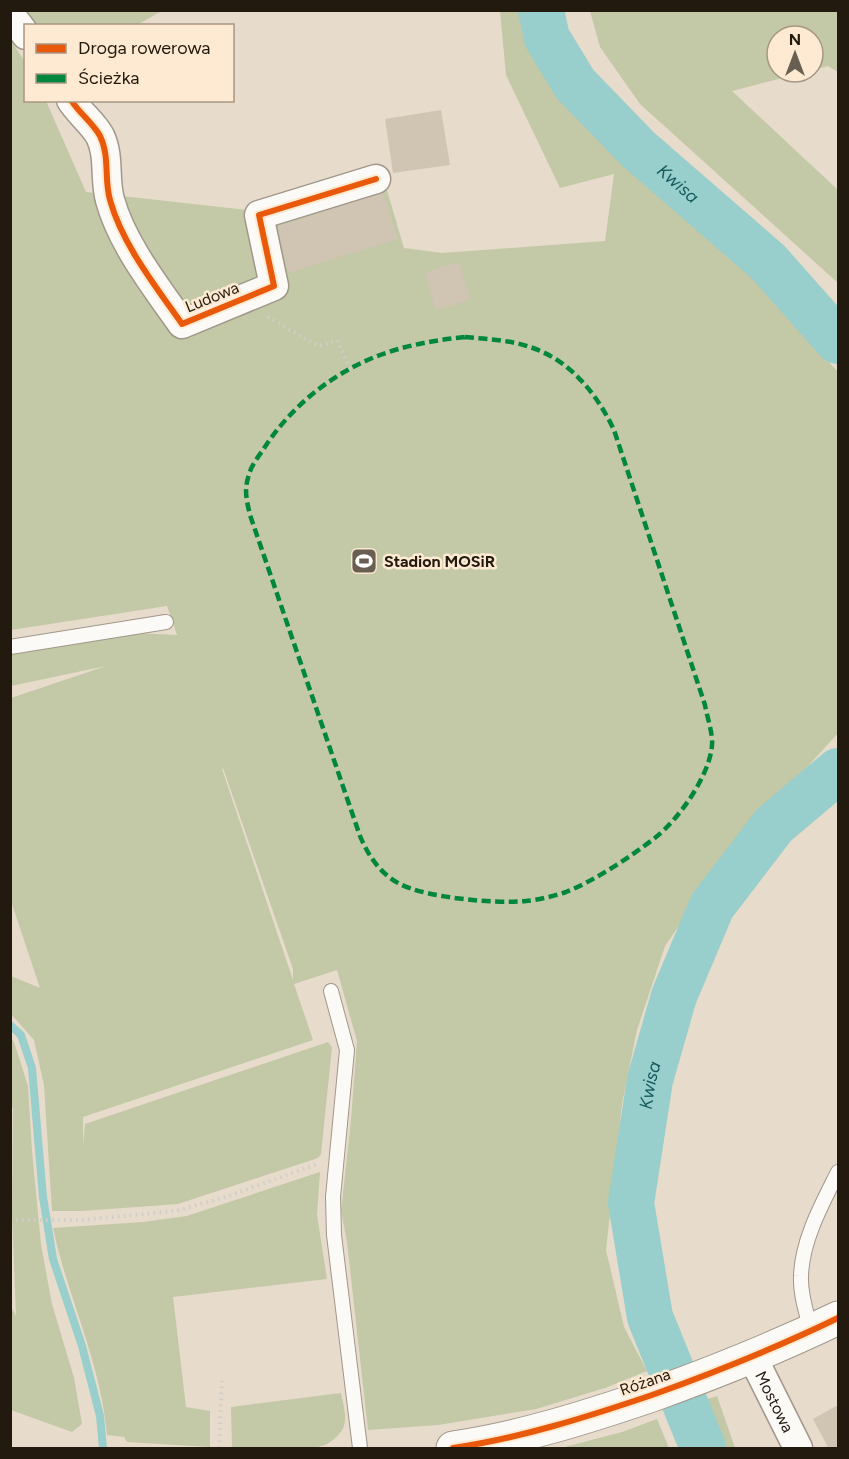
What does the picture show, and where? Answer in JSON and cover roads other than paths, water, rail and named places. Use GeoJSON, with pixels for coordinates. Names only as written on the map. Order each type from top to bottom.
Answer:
{"type":"FeatureCollection","features":[{"type":"Feature","properties":{"kind":"street"},"geometry":{"type":"LineString","coordinates":[[10,14],[24,32]]}},
{"type":"Feature","properties":{"kind":"street","name":"Ludowa"},"geometry":{"type":"LineString","coordinates":[[73,102],[100,136],[106,159],[110,200],[125,236],[144,270],[182,324],[274,286],[260,215],[376,179]]}},
{"type":"Feature","properties":{"kind":"street","name":"Różana"},"geometry":{"type":"LineString","coordinates":[[453,1449],[547,1428],[620,1406],[721,1370],[825,1324]]}},
{"type":"Feature","properties":{"kind":"street","name":"Mostowa"},"geometry":{"type":"LineString","coordinates":[[752,1356],[798,1449]]}},
{"type":"Feature","properties":{"kind":"lane"},"geometry":{"type":"LineString","coordinates":[[10,647],[166,622]]}},
{"type":"Feature","properties":{"kind":"lane"},"geometry":{"type":"LineString","coordinates":[[331,991],[347,1050],[333,1197],[334,1235],[360,1449]]}},
{"type":"Feature","properties":{"kind":"lane"},"geometry":{"type":"LineString","coordinates":[[825,1324],[803,1301],[800,1278],[803,1256],[822,1204],[838,1172]]}},
{"type":"Feature","properties":{"kind":"waterway","name":"Kwisa"},"geometry":{"type":"LineString","coordinates":[[541,10],[547,38],[575,84],[638,149],[768,262],[838,341]]}},
{"type":"Feature","properties":{"kind":"waterway","name":"Kwisa"},"geometry":{"type":"LineString","coordinates":[[703,1448],[650,1317],[631,1203],[650,1080],[674,996],[712,906],[774,825],[838,771]]}},
{"type":"Feature","properties":{"kind":"waterway"},"geometry":{"type":"LineString","coordinates":[[10,1025],[21,1035],[32,1068],[43,1197],[53,1259],[82,1346],[100,1416],[103,1448]]}},
{"type":"Feature","properties":{"kind":"place","name":"Stadion MOSiR"},"geometry":{"type":"Point","coordinates":[364,561]}}]}
